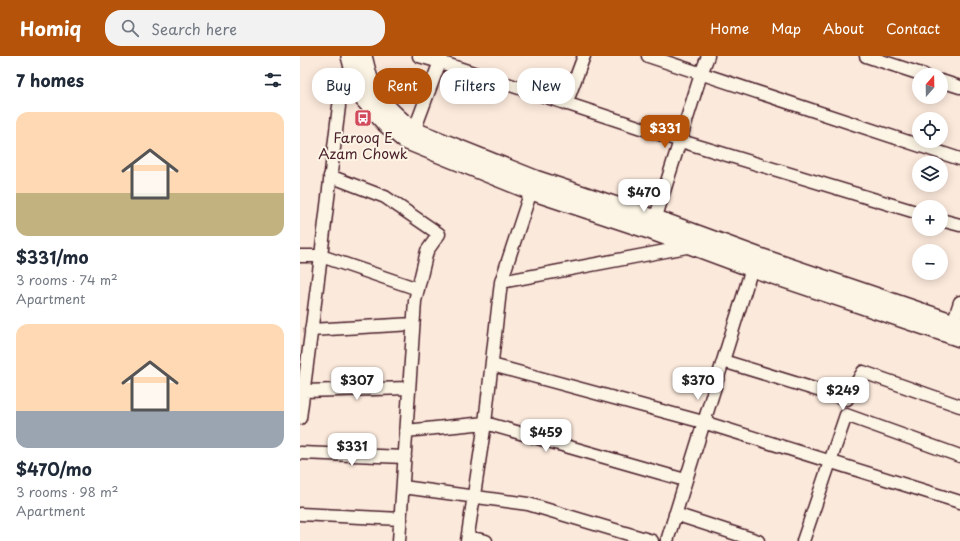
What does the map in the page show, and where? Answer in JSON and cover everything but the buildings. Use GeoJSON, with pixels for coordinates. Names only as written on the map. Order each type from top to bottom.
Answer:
{"type":"FeatureCollection","features":[{"type":"Feature","properties":{"kind":"street"},"geometry":{"type":"LineString","coordinates":[[350,56],[358,86],[363,98],[386,124],[405,140],[454,159],[500,172],[535,179],[654,225],[692,246],[752,268],[809,280],[957,324],[960,302]]}},
{"type":"Feature","properties":{"kind":"street"},"geometry":{"type":"LineString","coordinates":[[363,56],[374,91],[395,115],[412,130],[500,172],[531,191],[696,235],[960,338]]}},
{"type":"Feature","properties":{"kind":"street"},"geometry":{"type":"LineString","coordinates":[[419,56],[441,59],[517,86]]}},
{"type":"Feature","properties":{"kind":"street"},"geometry":{"type":"LineString","coordinates":[[575,80],[584,56]]}},
{"type":"Feature","properties":{"kind":"street"},"geometry":{"type":"LineString","coordinates":[[648,56],[960,159]]}},
{"type":"Feature","properties":{"kind":"street"},"geometry":{"type":"LineString","coordinates":[[654,225],[708,56]]}},
{"type":"Feature","properties":{"kind":"street"},"geometry":{"type":"LineString","coordinates":[[866,56],[912,71]]}},
{"type":"Feature","properties":{"kind":"street"},"geometry":{"type":"LineString","coordinates":[[414,131],[441,59]]}},
{"type":"Feature","properties":{"kind":"street"},"geometry":{"type":"LineString","coordinates":[[948,83],[960,87]]}},
{"type":"Feature","properties":{"kind":"street"},"geometry":{"type":"LineString","coordinates":[[566,104],[681,141],[912,211]]}},
{"type":"Feature","properties":{"kind":"street"},"geometry":{"type":"LineString","coordinates":[[300,418],[339,106]]}},
{"type":"Feature","properties":{"kind":"street"},"geometry":{"type":"LineString","coordinates":[[330,176],[385,197],[439,234],[427,251],[415,301],[399,541]]}},
{"type":"Feature","properties":{"kind":"street"},"geometry":{"type":"LineString","coordinates":[[486,541],[468,539],[486,423],[501,282],[531,191]]}},
{"type":"Feature","properties":{"kind":"street"},"geometry":{"type":"LineString","coordinates":[[948,222],[960,225]]}},
{"type":"Feature","properties":{"kind":"street"},"geometry":{"type":"LineString","coordinates":[[501,282],[692,246]]}},
{"type":"Feature","properties":{"kind":"street"},"geometry":{"type":"LineString","coordinates":[[300,256],[321,256],[418,289]]}},
{"type":"Feature","properties":{"kind":"street"},"geometry":{"type":"LineString","coordinates":[[666,541],[752,268]]}},
{"type":"Feature","properties":{"kind":"street"},"geometry":{"type":"LineString","coordinates":[[312,330],[413,324]]}},
{"type":"Feature","properties":{"kind":"street"},"geometry":{"type":"LineString","coordinates":[[722,361],[846,399],[863,372],[960,406]]}},
{"type":"Feature","properties":{"kind":"street"},"geometry":{"type":"LineString","coordinates":[[492,365],[703,422],[960,502]]}},
{"type":"Feature","properties":{"kind":"street"},"geometry":{"type":"LineString","coordinates":[[304,391],[409,388]]}},
{"type":"Feature","properties":{"kind":"street"},"geometry":{"type":"LineString","coordinates":[[803,541],[846,415],[960,456]]}},
{"type":"Feature","properties":{"kind":"street"},"geometry":{"type":"LineString","coordinates":[[406,432],[486,423],[685,480]]}},
{"type":"Feature","properties":{"kind":"street"},"geometry":{"type":"LineString","coordinates":[[300,453],[404,457]]}},
{"type":"Feature","properties":{"kind":"street"},"geometry":{"type":"LineString","coordinates":[[403,487],[528,504],[652,541]]}},
{"type":"Feature","properties":{"kind":"street"},"geometry":{"type":"LineString","coordinates":[[300,514],[400,518]]}},
{"type":"Feature","properties":{"kind":"street"},"geometry":{"type":"LineString","coordinates":[[675,514],[758,541]]}},
{"type":"Feature","properties":{"kind":"place","name":"Farooq E Azam Chowk"},"geometry":{"type":"Point","coordinates":[363,118]}}]}
